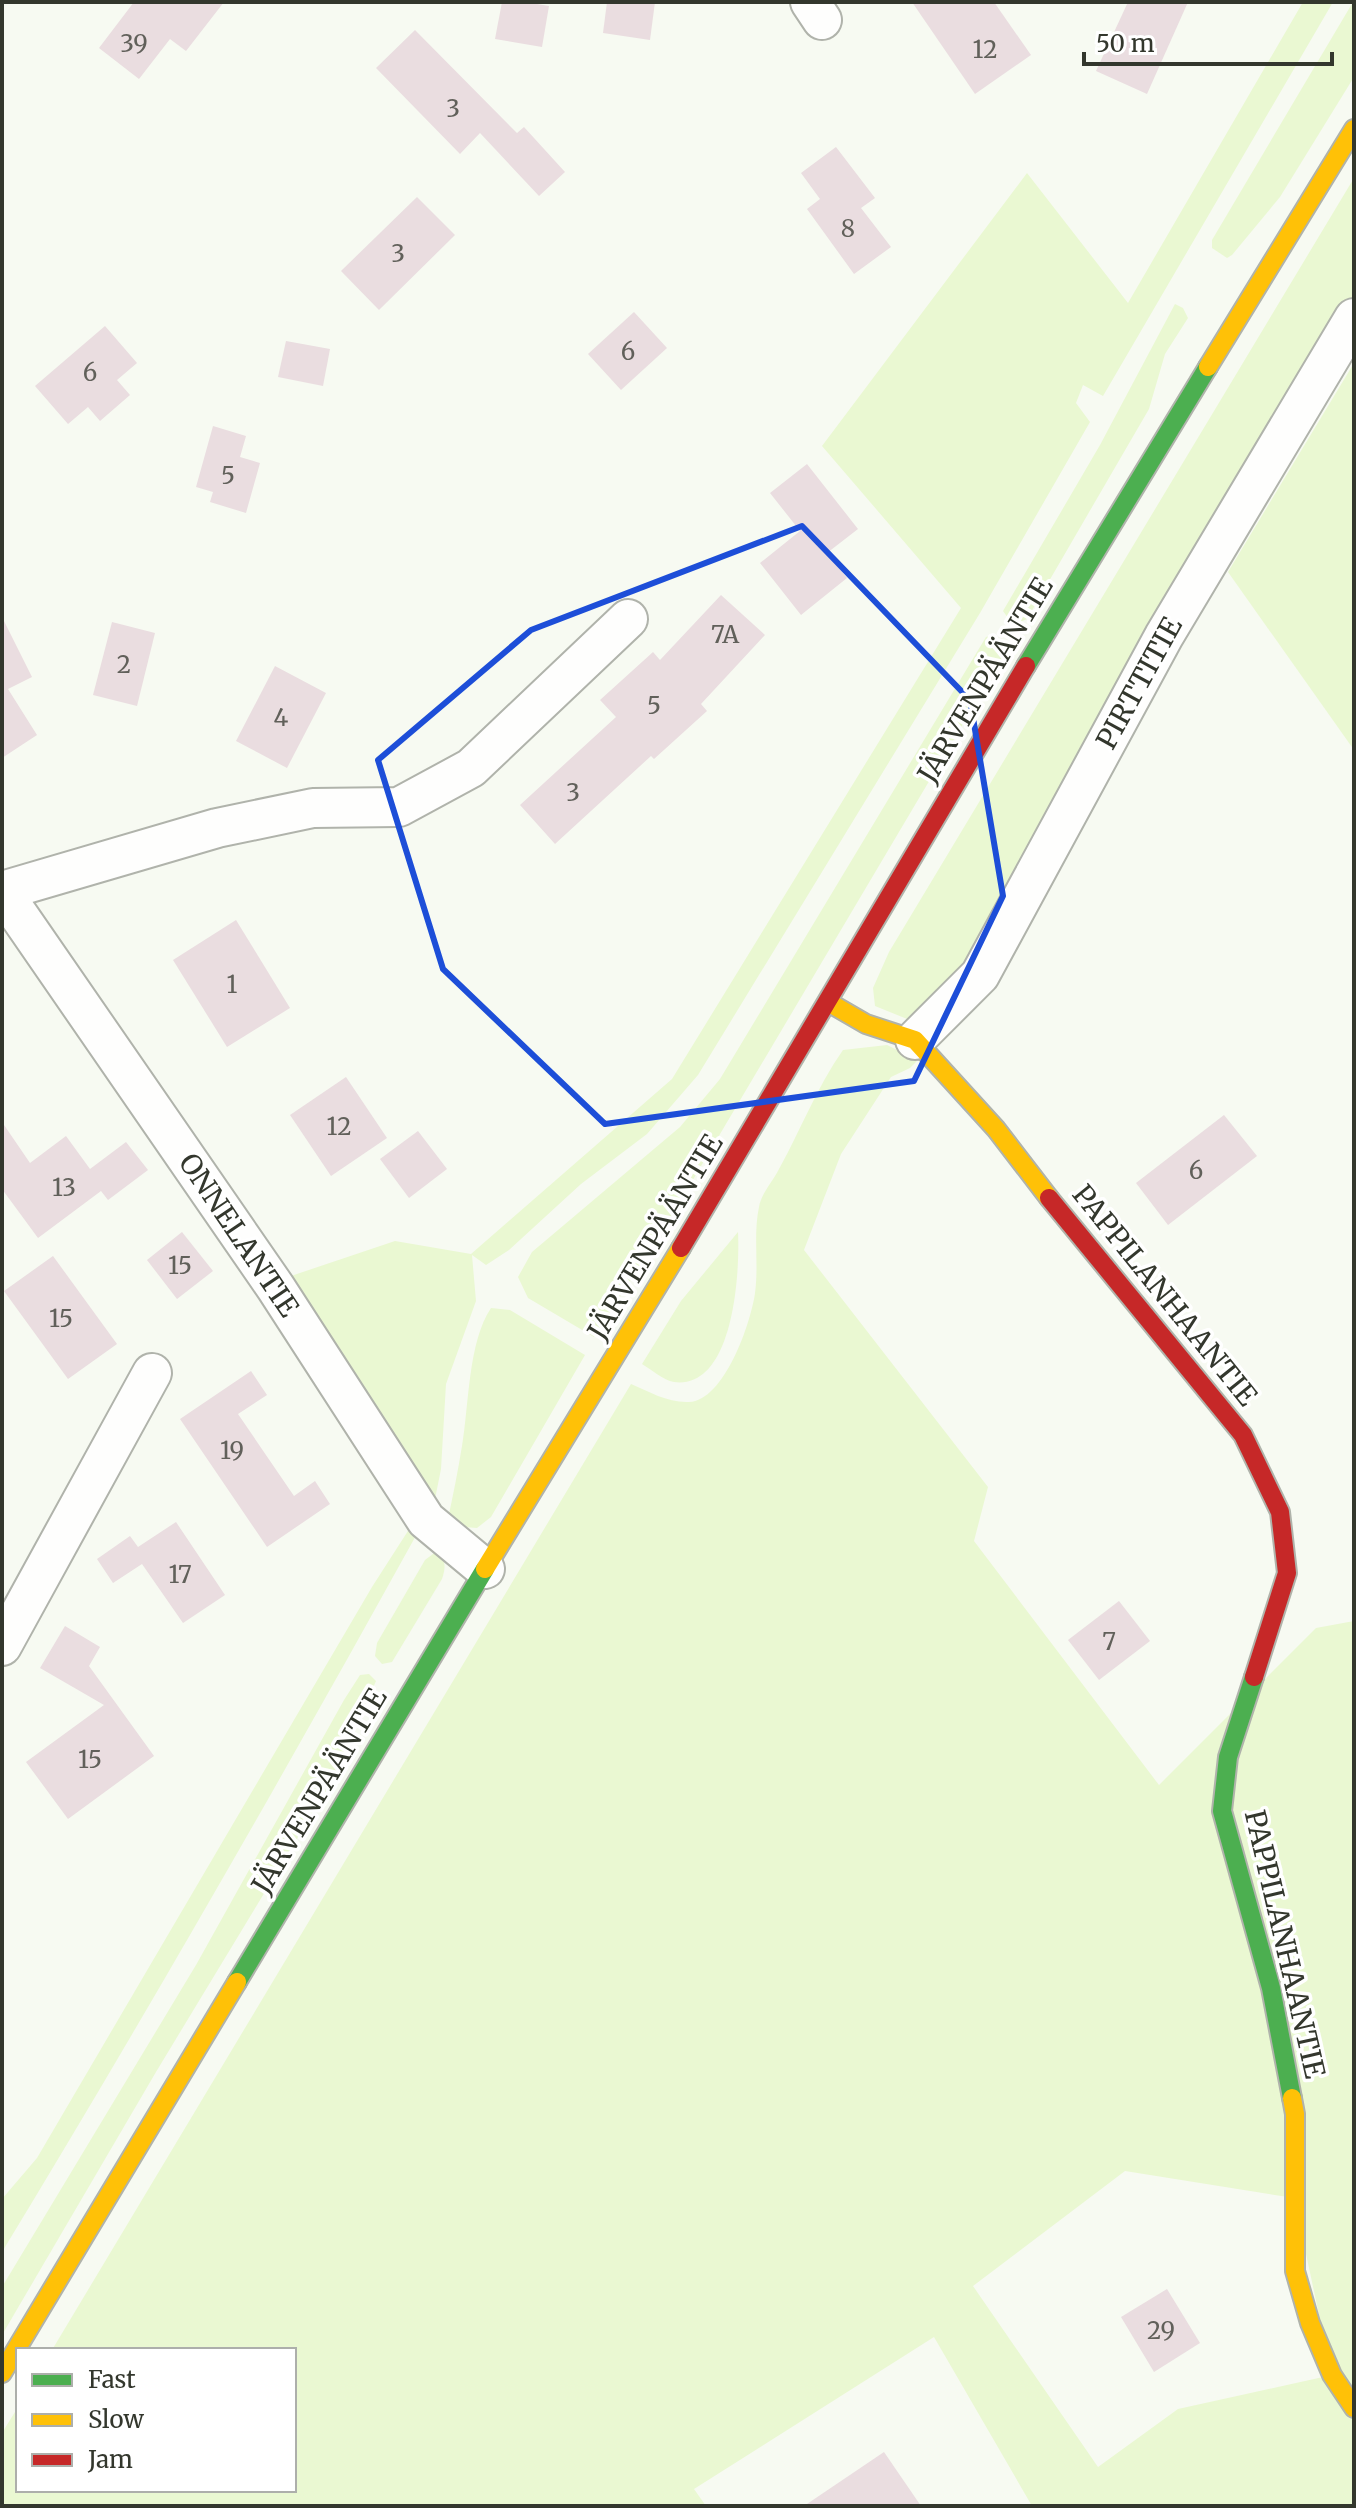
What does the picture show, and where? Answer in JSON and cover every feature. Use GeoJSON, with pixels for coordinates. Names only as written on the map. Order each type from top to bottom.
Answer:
{"type":"FeatureCollection","features":[{"type":"Feature","properties":{"kind":"main road","name":"JÄRVENPÄÄNTIE"},"geometry":{"type":"LineString","coordinates":[[17,2348],[485,1569],[625,1342],[1085,567],[1354,129]]}},
{"type":"Feature","properties":{"kind":"main road","name":"PAPPILANHAANTIE"},"geometry":{"type":"LineString","coordinates":[[828,1002],[866,1024],[915,1040],[996,1129],[1083,1242],[1243,1435],[1280,1512],[1287,1573],[1228,1757],[1222,1811],[1271,1988],[1291,2088],[1295,2114],[1295,2271],[1310,2323],[1326,2362],[1354,2408]]}},
{"type":"Feature","properties":{"kind":"main road","name":"JÄRVENPÄÄNTIE"},"geometry":{"type":"LineString","coordinates":[[2,2373],[16,2350]]}},
{"type":"Feature","properties":{"kind":"street","name":"PIRTTITIE"},"geometry":{"type":"LineString","coordinates":[[915,1040],[980,975],[1164,636],[1354,318]]}},
{"type":"Feature","properties":{"kind":"street"},"geometry":{"type":"LineString","coordinates":[[2,891],[217,828],[272,816],[313,808],[399,807],[471,768],[628,619]]}},
{"type":"Feature","properties":{"kind":"street","name":"ONNELANTIE"},"geometry":{"type":"LineString","coordinates":[[2,891],[276,1288],[426,1520],[485,1569]]}},
{"type":"Feature","properties":{"kind":"street"},"geometry":{"type":"LineString","coordinates":[[2,1646],[152,1373]]}},
{"type":"Feature","properties":{"kind":"highlighted area"},"geometry":{"type":"Polygon","coordinates":[[[802,526],[970,700],[1003,896],[914,1081],[605,1124],[443,969],[378,760],[531,630],[802,526]]]}},
{"type":"Feature","properties":{"kind":"green space"},"geometry":{"type":"Polygon","coordinates":[[[1303,2],[1333,2],[1103,396],[1083,385],[1076,403],[1090,422],[980,613],[698,1075],[647,1134],[581,1184],[509,1250],[486,1265],[472,1255],[476,1301],[446,1384],[441,1469],[435,1499],[429,1499],[356,1374],[282,1279],[395,1241],[471,1254],[672,1079],[961,608],[822,446],[1027,173],[1128,303],[1303,2]]]}},
{"type":"Feature","properties":{"kind":"green space"},"geometry":{"type":"Polygon","coordinates":[[[1353,2],[1354,77],[1280,197],[1227,258],[1212,248],[1212,240],[1353,2]]]}},
{"type":"Feature","properties":{"kind":"green space"},"geometry":{"type":"Polygon","coordinates":[[[1354,178],[1354,297],[1230,498],[951,991],[917,1023],[875,1006],[873,988],[889,952],[1354,178]]]}},
{"type":"Feature","properties":{"kind":"green space"},"geometry":{"type":"Polygon","coordinates":[[[1175,304],[1183,308],[1188,318],[1165,354],[1149,409],[1027,619],[1020,622],[1008,618],[1003,611],[1100,445],[1175,304]]]}},
{"type":"Feature","properties":{"kind":"green space"},"geometry":{"type":"Polygon","coordinates":[[[1354,363],[1354,750],[1228,572],[1354,363]]]}},
{"type":"Feature","properties":{"kind":"green space"},"geometry":{"type":"Polygon","coordinates":[[[993,635],[1003,642],[1005,653],[665,1227],[594,1337],[528,1298],[518,1277],[532,1252],[680,1127],[720,1079],[986,637],[993,635]]]}},
{"type":"Feature","properties":{"kind":"green space"},"geometry":{"type":"Polygon","coordinates":[[[887,1045],[918,1060],[910,1068],[891,1077],[841,1154],[804,1250],[988,1487],[974,1541],[1159,1785],[1316,1628],[1354,1621],[1354,2506],[1032,2506],[934,2337],[694,2489],[706,2506],[2,2506],[2,2433],[16,2410],[16,2492],[296,2492],[296,2348],[53,2348],[631,1384],[666,1399],[689,1402],[702,1398],[714,1389],[724,1375],[742,1340],[752,1306],[760,1202],[843,1050],[887,1045]],[[1125,2171],[973,2286],[1098,2467],[1178,2409],[1332,2375],[1294,2198],[1125,2171]]]}},
{"type":"Feature","properties":{"kind":"green space"},"geometry":{"type":"Polygon","coordinates":[[[738,1232],[734,1299],[721,1349],[710,1368],[694,1379],[674,1382],[666,1379],[642,1364],[681,1301],[738,1232]]]}},
{"type":"Feature","properties":{"kind":"green space"},"geometry":{"type":"Polygon","coordinates":[[[491,1308],[510,1310],[585,1355],[491,1517],[477,1528],[464,1527],[448,1519],[462,1446],[470,1375],[483,1322],[491,1308]]]}},
{"type":"Feature","properties":{"kind":"green space"},"geometry":{"type":"Polygon","coordinates":[[[415,1520],[418,1532],[317,1713],[162,1984],[2,2252],[2,2199],[37,2158],[372,1587],[415,1520]]]}},
{"type":"Feature","properties":{"kind":"green space"},"geometry":{"type":"Polygon","coordinates":[[[437,1551],[444,1564],[442,1579],[392,1662],[382,1664],[375,1656],[377,1643],[425,1560],[437,1551]]]}},
{"type":"Feature","properties":{"kind":"green space"},"geometry":{"type":"Polygon","coordinates":[[[369,1674],[376,1681],[332,1781],[2,2335],[2,2287],[196,1965],[344,1700],[360,1675],[369,1674]]]}},
{"type":"Feature","properties":{"kind":"building"},"geometry":{"type":"Polygon","coordinates":[[[134,2],[224,2],[186,51],[170,39],[139,79],[99,48],[134,2]]]}},
{"type":"Feature","properties":{"kind":"building"},"geometry":{"type":"Polygon","coordinates":[[[502,2],[549,6],[542,47],[495,39],[502,2]]]}},
{"type":"Feature","properties":{"kind":"building"},"geometry":{"type":"Polygon","coordinates":[[[607,2],[655,2],[650,40],[603,33],[607,2]]]}},
{"type":"Feature","properties":{"kind":"building"},"geometry":{"type":"Polygon","coordinates":[[[912,2],[994,2],[1031,55],[975,94],[912,2]]]}},
{"type":"Feature","properties":{"kind":"building"},"geometry":{"type":"Polygon","coordinates":[[[1128,2],[1188,2],[1147,94],[1096,71],[1128,2]]]}},
{"type":"Feature","properties":{"kind":"building"},"geometry":{"type":"Polygon","coordinates":[[[415,30],[517,133],[524,127],[565,172],[539,196],[480,133],[460,154],[376,68],[415,30]]]}},
{"type":"Feature","properties":{"kind":"building"},"geometry":{"type":"Polygon","coordinates":[[[836,147],[875,198],[861,208],[891,247],[854,274],[807,209],[820,199],[801,173],[836,147]]]}},
{"type":"Feature","properties":{"kind":"building"},"geometry":{"type":"Polygon","coordinates":[[[417,197],[455,235],[379,310],[341,271],[417,197]]]}},
{"type":"Feature","properties":{"kind":"building"},"geometry":{"type":"Polygon","coordinates":[[[634,312],[667,348],[621,390],[588,354],[634,312]]]}},
{"type":"Feature","properties":{"kind":"building"},"geometry":{"type":"Polygon","coordinates":[[[105,326],[137,363],[117,380],[130,395],[100,421],[88,407],[68,424],[35,386],[105,326]]]}},
{"type":"Feature","properties":{"kind":"building"},"geometry":{"type":"Polygon","coordinates":[[[286,341],[330,349],[323,386],[278,377],[286,341]]]}},
{"type":"Feature","properties":{"kind":"building"},"geometry":{"type":"Polygon","coordinates":[[[213,426],[246,436],[240,457],[260,463],[246,513],[210,502],[213,492],[196,487],[213,426]]]}},
{"type":"Feature","properties":{"kind":"building"},"geometry":{"type":"Polygon","coordinates":[[[807,464],[858,529],[827,553],[847,578],[801,615],[760,563],[800,531],[770,493],[807,464]]]}},
{"type":"Feature","properties":{"kind":"building"},"geometry":{"type":"Polygon","coordinates":[[[721,595],[765,635],[701,704],[707,711],[654,759],[651,756],[555,844],[520,805],[616,717],[600,700],[653,652],[660,660],[721,595]]]}},
{"type":"Feature","properties":{"kind":"building"},"geometry":{"type":"Polygon","coordinates":[[[2,617],[32,677],[8,689],[37,735],[2,758],[2,617]]]}},
{"type":"Feature","properties":{"kind":"building"},"geometry":{"type":"Polygon","coordinates":[[[112,622],[155,633],[137,706],[93,695],[112,622]]]}},
{"type":"Feature","properties":{"kind":"building"},"geometry":{"type":"Polygon","coordinates":[[[275,666],[326,693],[287,768],[236,741],[275,666]]]}},
{"type":"Feature","properties":{"kind":"building"},"geometry":{"type":"Polygon","coordinates":[[[236,920],[290,1008],[227,1047],[173,960],[236,920]]]}},
{"type":"Feature","properties":{"kind":"building"},"geometry":{"type":"Polygon","coordinates":[[[346,1077],[387,1138],[331,1176],[290,1115],[346,1077]]]}},
{"type":"Feature","properties":{"kind":"building"},"geometry":{"type":"Polygon","coordinates":[[[1224,1115],[1257,1156],[1168,1225],[1136,1183],[1224,1115]]]}},
{"type":"Feature","properties":{"kind":"building"},"geometry":{"type":"Polygon","coordinates":[[[2,1122],[30,1163],[66,1136],[90,1169],[126,1142],[148,1170],[108,1200],[101,1191],[38,1238],[2,1189],[2,1122]]]}},
{"type":"Feature","properties":{"kind":"building"},"geometry":{"type":"Polygon","coordinates":[[[418,1131],[447,1169],[409,1198],[380,1159],[418,1131]]]}},
{"type":"Feature","properties":{"kind":"building"},"geometry":{"type":"Polygon","coordinates":[[[182,1232],[213,1271],[177,1299],[147,1260],[182,1232]]]}},
{"type":"Feature","properties":{"kind":"building"},"geometry":{"type":"Polygon","coordinates":[[[53,1256],[117,1344],[68,1379],[4,1291],[53,1256]]]}},
{"type":"Feature","properties":{"kind":"building"},"geometry":{"type":"Polygon","coordinates":[[[251,1371],[267,1395],[238,1414],[294,1496],[315,1481],[330,1504],[267,1547],[180,1419],[251,1371]]]}},
{"type":"Feature","properties":{"kind":"building"},"geometry":{"type":"Polygon","coordinates":[[[176,1522],[225,1595],[183,1623],[142,1564],[113,1583],[97,1559],[130,1536],[138,1547],[176,1522]]]}},
{"type":"Feature","properties":{"kind":"building"},"geometry":{"type":"Polygon","coordinates":[[[1119,1601],[1150,1641],[1099,1680],[1068,1640],[1119,1601]]]}},
{"type":"Feature","properties":{"kind":"building"},"geometry":{"type":"Polygon","coordinates":[[[65,1626],[100,1647],[89,1666],[154,1756],[68,1819],[26,1762],[104,1705],[40,1668],[65,1626]]]}},
{"type":"Feature","properties":{"kind":"building"},"geometry":{"type":"Polygon","coordinates":[[[1167,2289],[1200,2343],[1154,2372],[1121,2317],[1167,2289]]]}},
{"type":"Feature","properties":{"kind":"building"},"geometry":{"type":"Polygon","coordinates":[[[884,2452],[921,2506],[804,2506],[884,2452]]]}},
{"type":"Feature","properties":{"kind":"traffic: fast"},"geometry":{"type":"LineString","coordinates":[[1026,666],[1208,367]]}},
{"type":"Feature","properties":{"kind":"traffic: fast"},"geometry":{"type":"LineString","coordinates":[[237,1982],[485,1569]]}},
{"type":"Feature","properties":{"kind":"traffic: fast"},"geometry":{"type":"LineString","coordinates":[[1254,1677],[1228,1757],[1222,1811],[1271,1988],[1292,2098]]}},
{"type":"Feature","properties":{"kind":"traffic: slow"},"geometry":{"type":"LineString","coordinates":[[1208,367],[1354,129]]}},
{"type":"Feature","properties":{"kind":"traffic: slow"},"geometry":{"type":"LineString","coordinates":[[828,1002],[866,1024],[915,1040],[996,1129],[1049,1198]]}},
{"type":"Feature","properties":{"kind":"traffic: slow"},"geometry":{"type":"LineString","coordinates":[[485,1569],[681,1248]]}},
{"type":"Feature","properties":{"kind":"traffic: slow"},"geometry":{"type":"LineString","coordinates":[[17,2348],[237,1982]]}},
{"type":"Feature","properties":{"kind":"traffic: slow"},"geometry":{"type":"LineString","coordinates":[[1292,2098],[1295,2114],[1295,2271],[1310,2323],[1332,2375],[1354,2408]]}},
{"type":"Feature","properties":{"kind":"traffic: slow"},"geometry":{"type":"LineString","coordinates":[[2,2373],[16,2350]]}},
{"type":"Feature","properties":{"kind":"traffic: jam"},"geometry":{"type":"LineString","coordinates":[[681,1248],[1026,666]]}},
{"type":"Feature","properties":{"kind":"traffic: jam"},"geometry":{"type":"LineString","coordinates":[[1049,1198],[1243,1435],[1280,1512],[1287,1573],[1254,1677]]}}]}
